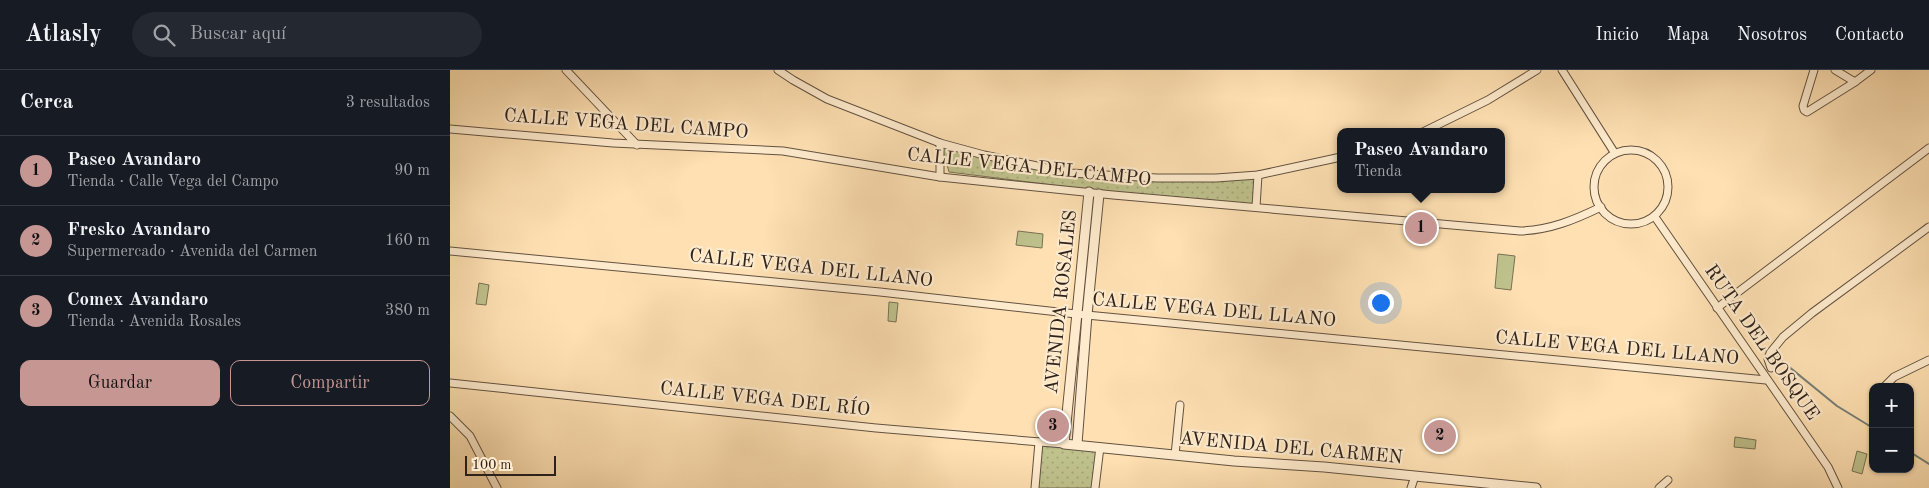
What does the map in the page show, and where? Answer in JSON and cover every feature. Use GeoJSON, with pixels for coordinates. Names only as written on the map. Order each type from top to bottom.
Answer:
{"type":"FeatureCollection","features":[{"type":"Feature","properties":{"kind":"street"},"geometry":{"type":"LineString","coordinates":[[566,70],[637,145]]}},
{"type":"Feature","properties":{"kind":"street"},"geometry":{"type":"LineString","coordinates":[[778,70],[827,99],[940,143],[940,177]]}},
{"type":"Feature","properties":{"kind":"street"},"geometry":{"type":"LineString","coordinates":[[1430,128],[1481,104],[1537,70]]}},
{"type":"Feature","properties":{"kind":"street"},"geometry":{"type":"LineString","coordinates":[[1562,70],[1614,152]]}},
{"type":"Feature","properties":{"kind":"street"},"geometry":{"type":"LineString","coordinates":[[1814,70],[1803,106],[1807,112],[1871,70]]}},
{"type":"Feature","properties":{"kind":"street"},"geometry":{"type":"LineString","coordinates":[[1835,70],[1855,82]]}},
{"type":"Feature","properties":{"kind":"street","name":"CALLE VEGA DEL CAMPO"},"geometry":{"type":"LineString","coordinates":[[450,129],[637,145],[783,151],[940,177],[1099,194],[1520,231],[1533,231],[1566,224],[1600,207]]}},
{"type":"Feature","properties":{"kind":"street","name":"CALLE VEGA DEL CAMPO"},"geometry":{"type":"LineString","coordinates":[[940,143],[984,155],[1082,174],[1176,179],[1258,175],[1337,158]]}},
{"type":"Feature","properties":{"kind":"street"},"geometry":{"type":"LineString","coordinates":[[1717,308],[1929,148]]}},
{"type":"Feature","properties":{"kind":"street"},"geometry":{"type":"LineString","coordinates":[[1626,149],[1638,150],[1650,155],[1666,173],[1669,185],[1668,197],[1663,208],[1655,217],[1641,224],[1625,224],[1610,217],[1600,207],[1595,195],[1593,184],[1595,174],[1603,161],[1614,152],[1626,149]]}},
{"type":"Feature","properties":{"kind":"street"},"geometry":{"type":"LineString","coordinates":[[1256,207],[1258,175]]}},
{"type":"Feature","properties":{"kind":"street","name":"AVENIDA ROSALES"},"geometry":{"type":"LineString","coordinates":[[1064,444],[1089,192]]}},
{"type":"Feature","properties":{"kind":"street","name":"AVENIDA ROSALES"},"geometry":{"type":"LineString","coordinates":[[1078,444],[1087,314],[1099,194]]}},
{"type":"Feature","properties":{"kind":"street","name":"RUTA DEL BOSQUE"},"geometry":{"type":"LineString","coordinates":[[1655,217],[1828,467],[1838,488]]}},
{"type":"Feature","properties":{"kind":"street"},"geometry":{"type":"LineString","coordinates":[[1771,368],[1768,359],[1770,353],[1783,337],[1812,313],[1929,227]]}},
{"type":"Feature","properties":{"kind":"street","name":"CALLE VEGA DEL LLANO"},"geometry":{"type":"LineString","coordinates":[[450,251],[870,291],[1076,314],[1766,380]]}},
{"type":"Feature","properties":{"kind":"street"},"geometry":{"type":"LineString","coordinates":[[1888,383],[1894,377],[1929,360]]}},
{"type":"Feature","properties":{"kind":"street","name":"CALLE VEGA DEL RÍO"},"geometry":{"type":"LineString","coordinates":[[450,383],[876,428],[1078,444]]}},
{"type":"Feature","properties":{"kind":"street"},"geometry":{"type":"LineString","coordinates":[[1175,456],[1180,405]]}},
{"type":"Feature","properties":{"kind":"street"},"geometry":{"type":"LineString","coordinates":[[450,416],[470,436],[497,488]]}},
{"type":"Feature","properties":{"kind":"street"},"geometry":{"type":"LineString","coordinates":[[1035,488],[1039,442]]}},
{"type":"Feature","properties":{"kind":"street","name":"AVENIDA DEL CARMEN"},"geometry":{"type":"LineString","coordinates":[[1078,444],[1175,456],[1534,488]]}},
{"type":"Feature","properties":{"kind":"street"},"geometry":{"type":"LineString","coordinates":[[1095,488],[1100,447]]}},
{"type":"Feature","properties":{"kind":"street"},"geometry":{"type":"LineString","coordinates":[[1412,488],[1415,476]]}},
{"type":"Feature","properties":{"kind":"street"},"geometry":{"type":"LineString","coordinates":[[1660,488],[1668,480]]}},
{"type":"Feature","properties":{"kind":"green space"},"geometry":{"type":"Polygon","coordinates":[[[941,145],[1070,174],[1256,177],[1255,206],[1177,197],[1117,193],[949,172],[941,145]]]}},
{"type":"Feature","properties":{"kind":"green space"},"geometry":{"type":"Polygon","coordinates":[[[1018,231],[1043,234],[1042,248],[1016,245],[1018,231]]]}},
{"type":"Feature","properties":{"kind":"green space"},"geometry":{"type":"Polygon","coordinates":[[[1498,254],[1515,256],[1511,290],[1495,288],[1498,254]]]}},
{"type":"Feature","properties":{"kind":"green space"},"geometry":{"type":"Polygon","coordinates":[[[479,283],[489,285],[486,305],[476,304],[479,283]]]}},
{"type":"Feature","properties":{"kind":"green space"},"geometry":{"type":"Polygon","coordinates":[[[889,302],[898,303],[896,322],[888,321],[889,302]]]}},
{"type":"Feature","properties":{"kind":"green space"},"geometry":{"type":"Polygon","coordinates":[[[1735,437],[1756,440],[1755,449],[1734,447],[1735,437]]]}},
{"type":"Feature","properties":{"kind":"green space"},"geometry":{"type":"Polygon","coordinates":[[[1041,445],[1098,451],[1094,488],[1036,488],[1041,445]]]}},
{"type":"Feature","properties":{"kind":"green space"},"geometry":{"type":"Polygon","coordinates":[[[1857,451],[1867,454],[1862,474],[1852,471],[1857,451]]]}},
{"type":"Feature","properties":{"kind":"waterway"},"geometry":{"type":"LineString","coordinates":[[1772,353],[1837,406],[1869,426]]}},
{"type":"Feature","properties":{"kind":"waterway"},"geometry":{"type":"LineString","coordinates":[[1914,455],[1929,464]]}},
{"type":"Feature","properties":{"kind":"place","name":"Paseo Avandaro"},"geometry":{"type":"Point","coordinates":[1421,228]}},
{"type":"Feature","properties":{"kind":"place","name":"Comex Avandaro"},"geometry":{"type":"Point","coordinates":[1053,426]}},
{"type":"Feature","properties":{"kind":"place","name":"Fresko Avandaro"},"geometry":{"type":"Point","coordinates":[1440,436]}}]}
